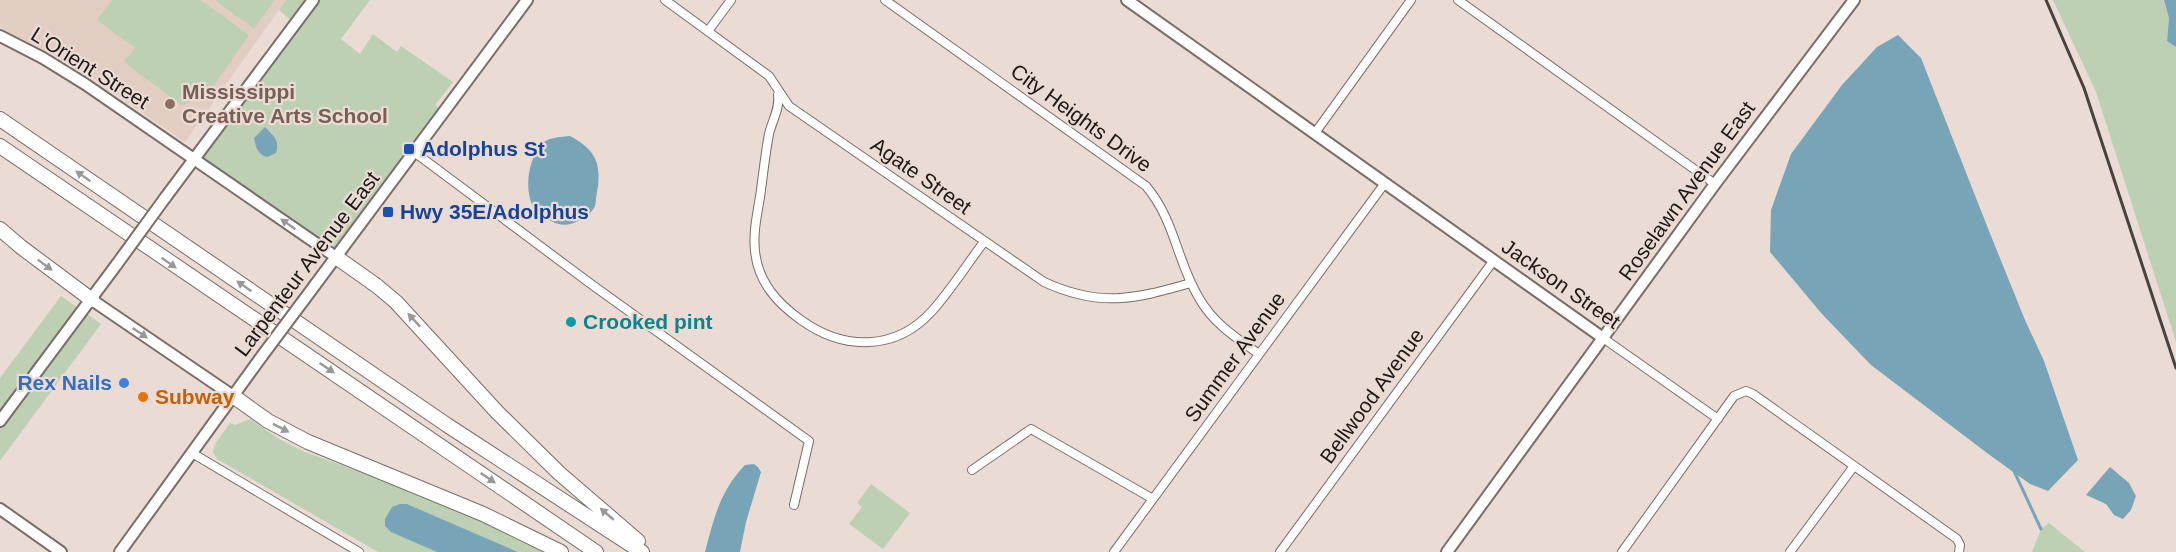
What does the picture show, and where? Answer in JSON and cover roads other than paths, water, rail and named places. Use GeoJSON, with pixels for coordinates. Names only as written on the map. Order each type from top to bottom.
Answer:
{"type":"FeatureCollection","features":[{"type":"Feature","properties":{"kind":"highway"},"geometry":{"type":"LineString","coordinates":[[0,119],[439,420],[642,552]]}},
{"type":"Feature","properties":{"kind":"highway"},"geometry":{"type":"LineString","coordinates":[[0,146],[596,552]]}},
{"type":"Feature","properties":{"kind":"highway"},"geometry":{"type":"LineString","coordinates":[[0,229],[92,300]]}},
{"type":"Feature","properties":{"kind":"highway"},"geometry":{"type":"LineString","coordinates":[[336,257],[396,302],[497,412],[559,472],[651,552]]}},
{"type":"Feature","properties":{"kind":"highway"},"geometry":{"type":"LineString","coordinates":[[232,396],[268,421],[308,442],[483,514],[561,552]]}},
{"type":"Feature","properties":{"kind":"street"},"geometry":{"type":"LineString","coordinates":[[0,421],[313,0]]}},
{"type":"Feature","properties":{"kind":"street","name":"Larpenteur Avenue East"},"geometry":{"type":"LineString","coordinates":[[120,552],[232,396],[527,0]]}},
{"type":"Feature","properties":{"kind":"street","name":"Agate Street"},"geometry":{"type":"LineString","coordinates":[[665,0],[769,76],[789,106],[1044,282],[1078,295],[1126,299],[1191,283]]}},
{"type":"Feature","properties":{"kind":"street"},"geometry":{"type":"LineString","coordinates":[[708,31],[730,0]]}},
{"type":"Feature","properties":{"kind":"street","name":"City Heights Drive"},"geometry":{"type":"LineString","coordinates":[[885,0],[1146,186],[1165,212],[1198,297],[1218,323],[1260,354]]}},
{"type":"Feature","properties":{"kind":"street","name":"Jackson Street"},"geometry":{"type":"LineString","coordinates":[[1127,0],[1718,419]]}},
{"type":"Feature","properties":{"kind":"street"},"geometry":{"type":"LineString","coordinates":[[1315,134],[1411,0]]}},
{"type":"Feature","properties":{"kind":"street"},"geometry":{"type":"LineString","coordinates":[[1458,0],[1715,184]]}},
{"type":"Feature","properties":{"kind":"street","name":"Roselawn Avenue East"},"geometry":{"type":"LineString","coordinates":[[1447,552],[1715,184],[1854,0]]}},
{"type":"Feature","properties":{"kind":"street","name":"L'Orient Street"},"geometry":{"type":"LineString","coordinates":[[0,36],[44,58],[85,84],[336,257]]}},
{"type":"Feature","properties":{"kind":"street"},"geometry":{"type":"LineString","coordinates":[[778,90],[778,106],[769,132],[755,252],[763,280],[776,299],[791,313],[819,332],[847,342],[873,342],[898,336],[921,322],[932,311],[984,242]]}},
{"type":"Feature","properties":{"kind":"street"},"geometry":{"type":"LineString","coordinates":[[414,152],[591,284],[809,441],[794,505]]}},
{"type":"Feature","properties":{"kind":"street","name":"Summer Avenue"},"geometry":{"type":"LineString","coordinates":[[1114,552],[1385,183]]}},
{"type":"Feature","properties":{"kind":"street","name":"Bellwood Avenue"},"geometry":{"type":"LineString","coordinates":[[1280,552],[1494,260]]}},
{"type":"Feature","properties":{"kind":"street"},"geometry":{"type":"LineString","coordinates":[[92,300],[232,396]]}},
{"type":"Feature","properties":{"kind":"street"},"geometry":{"type":"LineString","coordinates":[[1622,552],[1737,394],[1749,392],[1957,539],[1960,545],[1959,552]]}},
{"type":"Feature","properties":{"kind":"street"},"geometry":{"type":"LineString","coordinates":[[972,470],[1031,429],[1153,499]]}},
{"type":"Feature","properties":{"kind":"street"},"geometry":{"type":"LineString","coordinates":[[192,453],[359,552]]}},
{"type":"Feature","properties":{"kind":"street"},"geometry":{"type":"LineString","coordinates":[[1790,552],[1854,466]]}},
{"type":"Feature","properties":{"kind":"street"},"geometry":{"type":"LineString","coordinates":[[0,509],[61,552]]}},
{"type":"Feature","properties":{"kind":"water"},"geometry":{"type":"Polygon","coordinates":[[[2164,0],[2176,0],[2176,47],[2167,41],[2169,18],[2164,0]]]}},
{"type":"Feature","properties":{"kind":"water"},"geometry":{"type":"Polygon","coordinates":[[[1898,35],[1921,58],[2025,320],[2044,361],[2078,460],[2048,491],[2030,484],[1871,365],[1822,314],[1770,252],[1771,210],[1791,154],[1842,85],[1877,47],[1898,35]]]}},
{"type":"Feature","properties":{"kind":"water"},"geometry":{"type":"Polygon","coordinates":[[[265,127],[275,138],[277,144],[276,153],[267,157],[259,152],[254,138],[265,127]]]}},
{"type":"Feature","properties":{"kind":"water"},"geometry":{"type":"Polygon","coordinates":[[[570,136],[591,152],[599,173],[595,205],[592,211],[575,223],[561,225],[543,218],[536,212],[529,196],[528,186],[533,158],[543,143],[552,138],[570,136]]]}},
{"type":"Feature","properties":{"kind":"water"},"geometry":{"type":"Polygon","coordinates":[[[754,464],[761,472],[746,522],[740,552],[705,552],[715,516],[729,485],[745,465],[754,464]]]}},
{"type":"Feature","properties":{"kind":"water"},"geometry":{"type":"Polygon","coordinates":[[[2110,467],[2129,483],[2136,496],[2131,510],[2123,519],[2114,515],[2106,504],[2086,495],[2110,467]]]}},
{"type":"Feature","properties":{"kind":"water"},"geometry":{"type":"Polygon","coordinates":[[[407,504],[518,552],[437,552],[391,532],[385,526],[385,519],[392,507],[407,504]]]}},
{"type":"Feature","properties":{"kind":"waterway"},"geometry":{"type":"LineString","coordinates":[[2014,471],[2041,529]]}},
{"type":"Feature","properties":{"kind":"railway"},"geometry":{"type":"LineString","coordinates":[[2046,0],[2084,88],[2176,368]]}},
{"type":"Feature","properties":{"kind":"place","name":"Mississippi Creative Arts School"},"geometry":{"type":"Point","coordinates":[170,104]}},
{"type":"Feature","properties":{"kind":"place","name":"Adolphus St"},"geometry":{"type":"Point","coordinates":[409,149]}},
{"type":"Feature","properties":{"kind":"place","name":"Hwy 35E/Adolphus"},"geometry":{"type":"Point","coordinates":[388,212]}},
{"type":"Feature","properties":{"kind":"place","name":"Crooked pint"},"geometry":{"type":"Point","coordinates":[571,322]}},
{"type":"Feature","properties":{"kind":"place","name":"Rex Nails"},"geometry":{"type":"Point","coordinates":[124,383]}},
{"type":"Feature","properties":{"kind":"place","name":"Subway"},"geometry":{"type":"Point","coordinates":[143,397]}}]}
